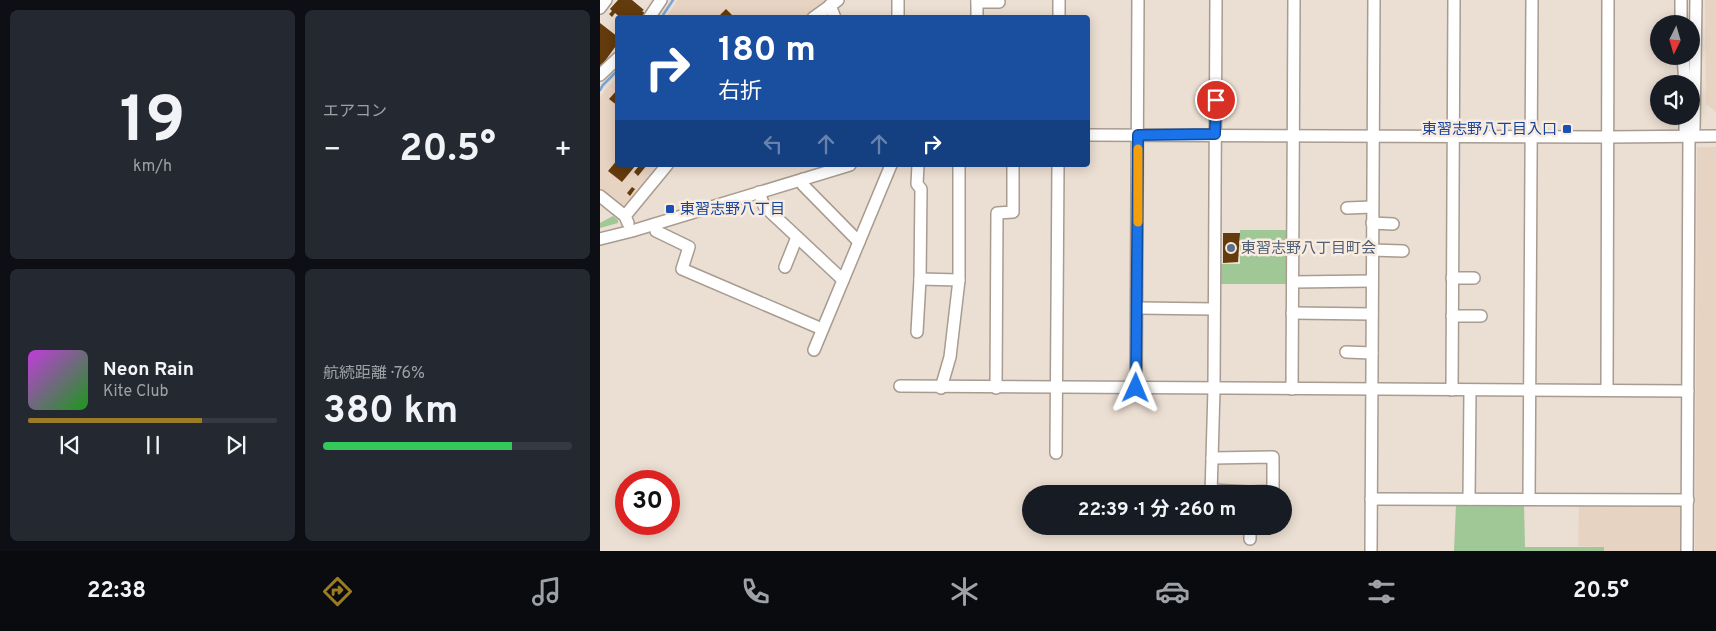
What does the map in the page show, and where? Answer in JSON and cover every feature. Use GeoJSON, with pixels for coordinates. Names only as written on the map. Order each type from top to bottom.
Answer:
{"type":"FeatureCollection","features":[{"type":"Feature","properties":{"kind":"street"},"geometry":{"type":"LineString","coordinates":[[600,8],[606,0]]}},
{"type":"Feature","properties":{"kind":"street"},"geometry":{"type":"LineString","coordinates":[[651,15],[662,0]]}},
{"type":"Feature","properties":{"kind":"street"},"geometry":{"type":"LineString","coordinates":[[898,0],[898,15]]}},
{"type":"Feature","properties":{"kind":"street"},"geometry":{"type":"LineString","coordinates":[[1059,0],[1059,15]]}},
{"type":"Feature","properties":{"kind":"street"},"geometry":{"type":"LineString","coordinates":[[1136,388],[1138,0]]}},
{"type":"Feature","properties":{"kind":"street"},"geometry":{"type":"LineString","coordinates":[[1211,485],[1214,389],[1216,0]]}},
{"type":"Feature","properties":{"kind":"street"},"geometry":{"type":"LineString","coordinates":[[1292,389],[1294,0]]}},
{"type":"Feature","properties":{"kind":"street"},"geometry":{"type":"LineString","coordinates":[[1371,551],[1374,0]]}},
{"type":"Feature","properties":{"kind":"street"},"geometry":{"type":"LineString","coordinates":[[1452,390],[1454,0]]}},
{"type":"Feature","properties":{"kind":"street"},"geometry":{"type":"LineString","coordinates":[[1529,499],[1532,0]]}},
{"type":"Feature","properties":{"kind":"street"},"geometry":{"type":"LineString","coordinates":[[1607,390],[1608,0]]}},
{"type":"Feature","properties":{"kind":"street"},"geometry":{"type":"LineString","coordinates":[[1681,0],[1681,15]]}},
{"type":"Feature","properties":{"kind":"street"},"geometry":{"type":"LineString","coordinates":[[1687,551],[1689,136],[1694,129],[1696,0]]}},
{"type":"Feature","properties":{"kind":"street"},"geometry":{"type":"LineString","coordinates":[[977,15],[977,1],[999,2]]}},
{"type":"Feature","properties":{"kind":"street"},"geometry":{"type":"LineString","coordinates":[[817,15],[834,3]]}},
{"type":"Feature","properties":{"kind":"street"},"geometry":{"type":"LineString","coordinates":[[600,75],[615,61]]}},
{"type":"Feature","properties":{"kind":"street"},"geometry":{"type":"LineString","coordinates":[[1684,125],[1684,129],[1689,136]]}},
{"type":"Feature","properties":{"kind":"street"},"geometry":{"type":"LineString","coordinates":[[1090,134],[1716,136]]}},
{"type":"Feature","properties":{"kind":"street"},"geometry":{"type":"LineString","coordinates":[[625,216],[665,167]]}},
{"type":"Feature","properties":{"kind":"street"},"geometry":{"type":"LineString","coordinates":[[600,239],[656,224],[843,167]]}},
{"type":"Feature","properties":{"kind":"street"},"geometry":{"type":"LineString","coordinates":[[814,350],[890,167]]}},
{"type":"Feature","properties":{"kind":"street"},"geometry":{"type":"LineString","coordinates":[[916,332],[920,279],[921,189],[918,184],[918,167]]}},
{"type":"Feature","properties":{"kind":"street"},"geometry":{"type":"LineString","coordinates":[[941,388],[950,357],[959,280],[959,167]]}},
{"type":"Feature","properties":{"kind":"street"},"geometry":{"type":"LineString","coordinates":[[996,388],[997,213],[1012,212],[1013,167]]}},
{"type":"Feature","properties":{"kind":"street"},"geometry":{"type":"LineString","coordinates":[[1056,453],[1058,167]]}},
{"type":"Feature","properties":{"kind":"street"},"geometry":{"type":"LineString","coordinates":[[802,179],[803,185],[859,242]]}},
{"type":"Feature","properties":{"kind":"street"},"geometry":{"type":"LineString","coordinates":[[759,192],[764,206],[843,280]]}},
{"type":"Feature","properties":{"kind":"street"},"geometry":{"type":"LineString","coordinates":[[600,196],[625,216],[632,231]]}},
{"type":"Feature","properties":{"kind":"street"},"geometry":{"type":"LineString","coordinates":[[1347,208],[1372,207]]}},
{"type":"Feature","properties":{"kind":"street"},"geometry":{"type":"LineString","coordinates":[[1372,223],[1393,224]]}},
{"type":"Feature","properties":{"kind":"street"},"geometry":{"type":"LineString","coordinates":[[656,224],[656,231],[689,247],[682,269],[822,329]]}},
{"type":"Feature","properties":{"kind":"street"},"geometry":{"type":"LineString","coordinates":[[785,267],[798,237]]}},
{"type":"Feature","properties":{"kind":"street"},"geometry":{"type":"LineString","coordinates":[[1372,250],[1403,251]]}},
{"type":"Feature","properties":{"kind":"street"},"geometry":{"type":"LineString","coordinates":[[1452,278],[1474,278]]}},
{"type":"Feature","properties":{"kind":"street"},"geometry":{"type":"LineString","coordinates":[[920,279],[959,280]]}},
{"type":"Feature","properties":{"kind":"street"},"geometry":{"type":"LineString","coordinates":[[1293,282],[1372,281]]}},
{"type":"Feature","properties":{"kind":"street"},"geometry":{"type":"LineString","coordinates":[[1137,308],[1214,309]]}},
{"type":"Feature","properties":{"kind":"street"},"geometry":{"type":"LineString","coordinates":[[1292,314],[1372,314]]}},
{"type":"Feature","properties":{"kind":"street"},"geometry":{"type":"LineString","coordinates":[[1452,316],[1481,316]]}},
{"type":"Feature","properties":{"kind":"street"},"geometry":{"type":"LineString","coordinates":[[1346,352],[1372,353]]}},
{"type":"Feature","properties":{"kind":"street"},"geometry":{"type":"LineString","coordinates":[[900,386],[941,388],[1688,391]]}},
{"type":"Feature","properties":{"kind":"street"},"geometry":{"type":"LineString","coordinates":[[1469,499],[1470,390]]}},
{"type":"Feature","properties":{"kind":"street"},"geometry":{"type":"LineString","coordinates":[[1212,458],[1273,457],[1273,485]]}},
{"type":"Feature","properties":{"kind":"street"},"geometry":{"type":"LineString","coordinates":[[1371,499],[1688,500]]}},
{"type":"Feature","properties":{"kind":"street"},"geometry":{"type":"LineString","coordinates":[[1250,535],[1250,540]]}},
{"type":"Feature","properties":{"kind":"shaded area"},"geometry":{"type":"Polygon","coordinates":[[[678,0],[831,0],[809,15],[668,15],[678,0]]]}},
{"type":"Feature","properties":{"kind":"shaded area"},"geometry":{"type":"Polygon","coordinates":[[[1705,0],[1716,0],[1716,112],[1706,104],[1705,0]]]}},
{"type":"Feature","properties":{"kind":"shaded area"},"geometry":{"type":"Polygon","coordinates":[[[615,79],[615,167],[658,167],[626,208],[622,208],[600,190],[600,98],[615,79]]]}},
{"type":"Feature","properties":{"kind":"shaded area"},"geometry":{"type":"Polygon","coordinates":[[[1697,147],[1716,147],[1716,551],[1695,551],[1697,147]]]}},
{"type":"Feature","properties":{"kind":"shaded area"},"geometry":{"type":"Polygon","coordinates":[[[1579,503],[1681,503],[1681,551],[1604,551],[1604,547],[1578,546],[1579,503]]]}},
{"type":"Feature","properties":{"kind":"green space"},"geometry":{"type":"Polygon","coordinates":[[[613,216],[618,220],[618,223],[600,228],[600,223],[613,216]]]}},
{"type":"Feature","properties":{"kind":"green space"},"geometry":{"type":"Polygon","coordinates":[[[1240,230],[1289,230],[1289,284],[1218,284],[1217,264],[1240,264],[1240,230]]]}},
{"type":"Feature","properties":{"kind":"green space"},"geometry":{"type":"Polygon","coordinates":[[[1524,503],[1525,547],[1604,547],[1604,551],[1454,551],[1456,504],[1524,503]]]}},
{"type":"Feature","properties":{"kind":"building"},"geometry":{"type":"Polygon","coordinates":[[[618,0],[632,0],[646,14],[617,15],[615,13],[612,17],[609,14],[612,11],[610,9],[618,0]]]}},
{"type":"Feature","properties":{"kind":"building"},"geometry":{"type":"Polygon","coordinates":[[[726,9],[732,15],[720,15],[726,9]]]}},
{"type":"Feature","properties":{"kind":"building"},"geometry":{"type":"Polygon","coordinates":[[[600,23],[615,35],[615,47],[600,68],[600,23]]]}},
{"type":"Feature","properties":{"kind":"building"},"geometry":{"type":"Polygon","coordinates":[[[615,92],[615,104],[609,99],[615,92]]]}},
{"type":"Feature","properties":{"kind":"building"},"geometry":{"type":"Polygon","coordinates":[[[615,163],[615,167],[634,167],[622,182],[608,171],[615,163]]]}},
{"type":"Feature","properties":{"kind":"building"},"geometry":{"type":"Polygon","coordinates":[[[638,167],[645,167],[638,176],[634,172],[638,167]]]}},
{"type":"Feature","properties":{"kind":"building"},"geometry":{"type":"Polygon","coordinates":[[[632,187],[635,189],[630,196],[627,193],[632,187]]]}},
{"type":"Feature","properties":{"kind":"building","name":"東習志野八丁目町会"},"geometry":{"type":"Polygon","coordinates":[[[1223,233],[1240,233],[1238,262],[1223,263],[1223,233]]]}},
{"type":"Feature","properties":{"kind":"waterway"},"geometry":{"type":"LineString","coordinates":[[663,15],[673,0]]}},
{"type":"Feature","properties":{"kind":"waterway"},"geometry":{"type":"LineString","coordinates":[[600,90],[615,73]]}},
{"type":"Feature","properties":{"kind":"slow traffic"},"geometry":{"type":"LineString","coordinates":[[1138,149],[1138,222]]}},
{"type":"Feature","properties":{"kind":"place","name":"東習志野八丁目入口"},"geometry":{"type":"Point","coordinates":[1567,129]}},
{"type":"Feature","properties":{"kind":"place","name":"東習志野八丁目"},"geometry":{"type":"Point","coordinates":[670,209]}},
{"type":"Feature","properties":{"kind":"place","name":"東習志野八丁目町会"},"geometry":{"type":"Point","coordinates":[1231,248]}},
{"type":"Feature","properties":{"kind":"route"},"geometry":{"type":"LineString","coordinates":[[1136,388],[1138,135],[1215,134],[1216,100]]}}]}
